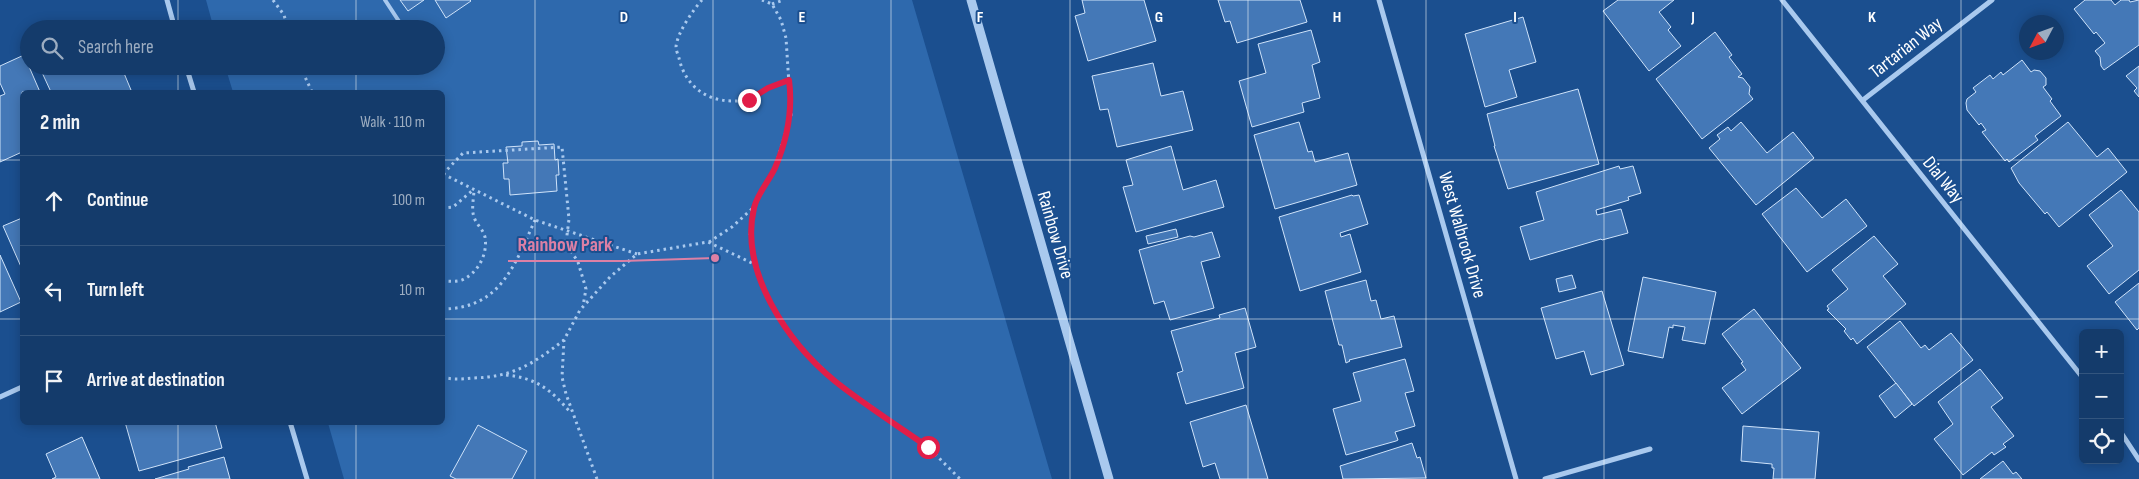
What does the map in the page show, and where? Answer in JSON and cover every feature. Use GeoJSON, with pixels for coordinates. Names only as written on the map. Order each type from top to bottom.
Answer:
{"type":"FeatureCollection","features":[{"type":"Feature","properties":{"kind":"street"},"geometry":{"type":"LineString","coordinates":[[167,0],[173,20]]}},
{"type":"Feature","properties":{"kind":"street","name":"Rainbow Drive"},"geometry":{"type":"LineString","coordinates":[[971,0],[1108,479]]}},
{"type":"Feature","properties":{"kind":"street","name":"West Walbrook Drive"},"geometry":{"type":"LineString","coordinates":[[1379,0],[1516,479]]}},
{"type":"Feature","properties":{"kind":"street","name":"Dial Way"},"geometry":{"type":"LineString","coordinates":[[1782,0],[2080,374]]}},
{"type":"Feature","properties":{"kind":"street","name":"Tartarian Way"},"geometry":{"type":"LineString","coordinates":[[1863,100],[1992,0]]}},
{"type":"Feature","properties":{"kind":"street"},"geometry":{"type":"LineString","coordinates":[[189,75],[193,90]]}},
{"type":"Feature","properties":{"kind":"street"},"geometry":{"type":"LineString","coordinates":[[0,397],[20,388]]}},
{"type":"Feature","properties":{"kind":"street"},"geometry":{"type":"LineString","coordinates":[[291,425],[306,479]]}},
{"type":"Feature","properties":{"kind":"street"},"geometry":{"type":"LineString","coordinates":[[2124,437],[2139,460]]}},
{"type":"Feature","properties":{"kind":"street"},"geometry":{"type":"LineString","coordinates":[[1546,479],[1650,449]]}},
{"type":"Feature","properties":{"kind":"lane"},"geometry":{"type":"LineString","coordinates":[[385,0],[398,20]]}},
{"type":"Feature","properties":{"kind":"path"},"geometry":{"type":"LineString","coordinates":[[273,0],[285,20]]}},
{"type":"Feature","properties":{"kind":"path"},"geometry":{"type":"LineString","coordinates":[[702,0],[683,27],[676,46],[682,70],[695,88],[711,98],[734,101],[749,100],[768,88],[789,80]]}},
{"type":"Feature","properties":{"kind":"path"},"geometry":{"type":"LineString","coordinates":[[762,0],[772,4],[781,20],[786,38],[791,115],[775,167],[754,207],[750,236],[754,264],[771,304],[798,345],[835,381],[928,447],[960,479]]}},
{"type":"Feature","properties":{"kind":"path"},"geometry":{"type":"LineString","coordinates":[[772,4],[784,0]]}},
{"type":"Feature","properties":{"kind":"path"},"geometry":{"type":"LineString","coordinates":[[304,75],[311,90]]}},
{"type":"Feature","properties":{"kind":"path"},"geometry":{"type":"LineString","coordinates":[[445,172],[463,154],[562,147],[568,231],[566,243],[578,262],[586,289],[582,307]]}},
{"type":"Feature","properties":{"kind":"path"},"geometry":{"type":"LineString","coordinates":[[445,175],[536,220],[637,254],[708,242],[732,226],[754,207]]}},
{"type":"Feature","properties":{"kind":"path"},"geometry":{"type":"LineString","coordinates":[[445,208],[452,207],[474,189]]}},
{"type":"Feature","properties":{"kind":"path"},"geometry":{"type":"LineString","coordinates":[[445,281],[462,280],[474,271],[481,262],[485,250],[485,238],[481,227],[474,218],[474,189]]}},
{"type":"Feature","properties":{"kind":"path"},"geometry":{"type":"LineString","coordinates":[[445,309],[456,308],[476,302],[501,284],[515,266],[536,220]]}},
{"type":"Feature","properties":{"kind":"path"},"geometry":{"type":"LineString","coordinates":[[708,242],[754,264]]}},
{"type":"Feature","properties":{"kind":"path"},"geometry":{"type":"LineString","coordinates":[[597,479],[562,377],[564,340],[582,307],[610,276],[637,254]]}},
{"type":"Feature","properties":{"kind":"path"},"geometry":{"type":"LineString","coordinates":[[445,378],[495,378],[505,375],[531,363],[564,340]]}},
{"type":"Feature","properties":{"kind":"path"},"geometry":{"type":"LineString","coordinates":[[505,375],[524,377],[540,384],[556,395],[574,416]]}},
{"type":"Feature","properties":{"kind":"shaded area"},"geometry":{"type":"Polygon","coordinates":[[[206,0],[912,0],[1052,479],[344,479],[329,425],[445,425],[445,90],[232,90],[228,75],[445,75],[445,20],[212,20],[206,0]]]}},
{"type":"Feature","properties":{"kind":"building"},"geometry":{"type":"Polygon","coordinates":[[[400,0],[424,0],[408,11],[400,0]]]}},
{"type":"Feature","properties":{"kind":"building"},"geometry":{"type":"Polygon","coordinates":[[[435,0],[470,0],[471,1],[446,18],[435,0]]]}},
{"type":"Feature","properties":{"kind":"building"},"geometry":{"type":"Polygon","coordinates":[[[1082,0],[1144,0],[1156,41],[1088,61],[1075,16],[1085,13],[1082,0]]]}},
{"type":"Feature","properties":{"kind":"building"},"geometry":{"type":"Polygon","coordinates":[[[1218,0],[1300,0],[1307,22],[1237,43],[1230,21],[1225,22],[1218,0]]]}},
{"type":"Feature","properties":{"kind":"building"},"geometry":{"type":"Polygon","coordinates":[[[1618,0],[1674,0],[1659,12],[1671,27],[1668,30],[1681,46],[1649,71],[1603,11],[1618,0]]]}},
{"type":"Feature","properties":{"kind":"building"},"geometry":{"type":"Polygon","coordinates":[[[2085,0],[2111,0],[2115,5],[2121,0],[2129,0],[2130,2],[2139,0],[2139,45],[2104,70],[2101,66],[2100,57],[2095,51],[2105,43],[2096,32],[2094,34],[2074,9],[2085,0]]]}},
{"type":"Feature","properties":{"kind":"building"},"geometry":{"type":"Polygon","coordinates":[[[1523,17],[1536,62],[1509,70],[1517,97],[1485,107],[1465,34],[1523,17]]]}},
{"type":"Feature","properties":{"kind":"building"},"geometry":{"type":"Polygon","coordinates":[[[1311,30],[1320,62],[1312,65],[1320,98],[1302,103],[1304,112],[1252,127],[1239,81],[1266,73],[1258,44],[1311,30]]]}},
{"type":"Feature","properties":{"kind":"building"},"geometry":{"type":"Polygon","coordinates":[[[1715,32],[1732,55],[1729,57],[1742,74],[1738,77],[1743,78],[1750,87],[1749,94],[1753,99],[1702,139],[1656,79],[1715,32]]]}},
{"type":"Feature","properties":{"kind":"building"},"geometry":{"type":"Polygon","coordinates":[[[20,57],[20,75],[33,75],[39,90],[20,90],[20,153],[0,162],[0,96],[5,94],[0,83],[0,66],[20,57]]]}},
{"type":"Feature","properties":{"kind":"building"},"geometry":{"type":"Polygon","coordinates":[[[2022,60],[2031,72],[2034,70],[2040,71],[2046,78],[2046,85],[2043,87],[2061,116],[2035,136],[2038,140],[2009,162],[2007,159],[2005,161],[1982,132],[1986,130],[1981,123],[1979,125],[1967,110],[1966,103],[1967,99],[1976,92],[1973,88],[1990,75],[1993,79],[2001,72],[2003,75],[2022,60]]]}},
{"type":"Feature","properties":{"kind":"building"},"geometry":{"type":"Polygon","coordinates":[[[1153,63],[1161,96],[1183,91],[1193,130],[1117,147],[1108,109],[1100,110],[1092,76],[1153,63]]]}},
{"type":"Feature","properties":{"kind":"building"},"geometry":{"type":"Polygon","coordinates":[[[2139,66],[2139,97],[2134,91],[2137,88],[2126,76],[2139,66]]]}},
{"type":"Feature","properties":{"kind":"building"},"geometry":{"type":"Polygon","coordinates":[[[43,75],[125,75],[131,90],[50,90],[43,75]]]}},
{"type":"Feature","properties":{"kind":"building"},"geometry":{"type":"Polygon","coordinates":[[[1578,89],[1599,164],[1508,189],[1494,146],[1487,114],[1578,89]]]}},
{"type":"Feature","properties":{"kind":"building"},"geometry":{"type":"Polygon","coordinates":[[[1299,122],[1308,152],[1312,151],[1315,162],[1348,153],[1357,185],[1275,209],[1254,135],[1299,122]]]}},
{"type":"Feature","properties":{"kind":"building"},"geometry":{"type":"Polygon","coordinates":[[[1741,122],[1767,153],[1793,132],[1814,158],[1756,205],[1709,148],[1720,139],[1717,135],[1728,127],[1731,131],[1741,122]]]}},
{"type":"Feature","properties":{"kind":"building"},"geometry":{"type":"Polygon","coordinates":[[[2068,122],[2097,157],[2108,148],[2127,172],[2059,227],[2047,212],[2045,214],[2019,183],[2011,168],[2068,122]]]}},
{"type":"Feature","properties":{"kind":"building"},"geometry":{"type":"Polygon","coordinates":[[[538,141],[539,145],[554,144],[555,160],[558,159],[557,191],[510,195],[509,179],[504,179],[503,163],[508,163],[506,147],[522,146],[522,142],[538,141]]]}},
{"type":"Feature","properties":{"kind":"building"},"geometry":{"type":"Polygon","coordinates":[[[1171,146],[1183,190],[1216,180],[1224,207],[1136,232],[1123,187],[1133,185],[1126,160],[1171,146]]]}},
{"type":"Feature","properties":{"kind":"building"},"geometry":{"type":"Polygon","coordinates":[[[1619,166],[1620,169],[1633,166],[1641,193],[1628,197],[1629,200],[1596,210],[1597,215],[1621,209],[1628,233],[1530,260],[1520,227],[1544,220],[1536,192],[1619,166]]]}},
{"type":"Feature","properties":{"kind":"building"},"geometry":{"type":"Polygon","coordinates":[[[1796,188],[1822,218],[1846,199],[1867,226],[1807,272],[1762,214],[1796,188]]]}},
{"type":"Feature","properties":{"kind":"building"},"geometry":{"type":"Polygon","coordinates":[[[2121,190],[2139,212],[2139,270],[2109,294],[2087,266],[2113,246],[2089,215],[2121,190]]]}},
{"type":"Feature","properties":{"kind":"building"},"geometry":{"type":"Polygon","coordinates":[[[1352,195],[1359,195],[1368,224],[1340,233],[1341,237],[1350,234],[1361,272],[1300,291],[1279,217],[1352,195]]]}},
{"type":"Feature","properties":{"kind":"building"},"geometry":{"type":"Polygon","coordinates":[[[20,219],[20,264],[3,226],[20,219]]]}},
{"type":"Feature","properties":{"kind":"building"},"geometry":{"type":"Polygon","coordinates":[[[1176,229],[1178,237],[1148,244],[1146,236],[1176,229]]]}},
{"type":"Feature","properties":{"kind":"building"},"geometry":{"type":"Polygon","coordinates":[[[1212,232],[1220,257],[1201,262],[1214,308],[1170,320],[1164,301],[1154,304],[1139,250],[1212,232]]]}},
{"type":"Feature","properties":{"kind":"building"},"geometry":{"type":"Polygon","coordinates":[[[1874,236],[1898,264],[1883,276],[1906,304],[1857,344],[1853,338],[1851,340],[1844,331],[1846,329],[1827,310],[1829,309],[1827,306],[1848,289],[1832,270],[1874,236]]]}},
{"type":"Feature","properties":{"kind":"building"},"geometry":{"type":"Polygon","coordinates":[[[0,255],[20,302],[0,312],[0,255]]]}},
{"type":"Feature","properties":{"kind":"building"},"geometry":{"type":"Polygon","coordinates":[[[1572,275],[1576,288],[1559,292],[1556,279],[1572,275]]]}},
{"type":"Feature","properties":{"kind":"building"},"geometry":{"type":"Polygon","coordinates":[[[1643,277],[1716,292],[1705,344],[1682,340],[1685,327],[1673,325],[1673,328],[1669,327],[1663,358],[1628,351],[1643,277]]]}},
{"type":"Feature","properties":{"kind":"building"},"geometry":{"type":"Polygon","coordinates":[[[1366,280],[1371,301],[1376,300],[1381,319],[1394,316],[1402,347],[1349,360],[1346,363],[1342,345],[1339,345],[1325,291],[1366,280]]]}},
{"type":"Feature","properties":{"kind":"building"},"geometry":{"type":"Polygon","coordinates":[[[2139,283],[2139,328],[2137,330],[2115,302],[2139,283]]]}},
{"type":"Feature","properties":{"kind":"building"},"geometry":{"type":"Polygon","coordinates":[[[1602,291],[1624,365],[1591,375],[1584,351],[1556,359],[1541,308],[1602,291]]]}},
{"type":"Feature","properties":{"kind":"building"},"geometry":{"type":"Polygon","coordinates":[[[1245,308],[1256,347],[1235,353],[1244,388],[1186,404],[1177,373],[1183,371],[1171,331],[1220,318],[1219,315],[1245,308]]]}},
{"type":"Feature","properties":{"kind":"building"},"geometry":{"type":"Polygon","coordinates":[[[1754,309],[1801,368],[1742,414],[1722,388],[1746,370],[1741,363],[1743,362],[1722,334],[1754,309]]]}},
{"type":"Feature","properties":{"kind":"building"},"geometry":{"type":"Polygon","coordinates":[[[1900,321],[1921,348],[1925,345],[1929,350],[1951,333],[1973,360],[1914,406],[1867,347],[1900,321]]]}},
{"type":"Feature","properties":{"kind":"building"},"geometry":{"type":"Polygon","coordinates":[[[1405,359],[1414,391],[1405,393],[1415,426],[1395,432],[1398,440],[1396,441],[1346,455],[1333,409],[1361,401],[1353,373],[1405,359]]]}},
{"type":"Feature","properties":{"kind":"building"},"geometry":{"type":"Polygon","coordinates":[[[1980,369],[2003,398],[1991,407],[2014,436],[2003,444],[2006,447],[1994,455],[1992,452],[1963,475],[1934,439],[1953,424],[1938,402],[1980,369]]]}},
{"type":"Feature","properties":{"kind":"building"},"geometry":{"type":"Polygon","coordinates":[[[1896,383],[1912,404],[1895,418],[1879,396],[1896,383]]]}},
{"type":"Feature","properties":{"kind":"building"},"geometry":{"type":"Polygon","coordinates":[[[1246,405],[1268,479],[1220,479],[1215,463],[1203,467],[1190,422],[1246,405]]]}},
{"type":"Feature","properties":{"kind":"building"},"geometry":{"type":"Polygon","coordinates":[[[126,425],[216,425],[222,448],[139,471],[126,425]]]}},
{"type":"Feature","properties":{"kind":"building"},"geometry":{"type":"Polygon","coordinates":[[[478,425],[527,451],[512,479],[456,479],[450,476],[478,425]]]}},
{"type":"Feature","properties":{"kind":"building"},"geometry":{"type":"Polygon","coordinates":[[[1743,426],[1819,432],[1815,479],[1773,479],[1774,468],[1772,468],[1772,464],[1741,461],[1743,426]]]}},
{"type":"Feature","properties":{"kind":"building"},"geometry":{"type":"Polygon","coordinates":[[[82,437],[100,479],[52,479],[56,477],[46,454],[82,437]]]}},
{"type":"Feature","properties":{"kind":"building"},"geometry":{"type":"Polygon","coordinates":[[[1412,443],[1417,458],[1420,457],[1426,478],[1343,479],[1340,466],[1412,443]]]}},
{"type":"Feature","properties":{"kind":"building"},"geometry":{"type":"Polygon","coordinates":[[[224,457],[230,479],[155,479],[189,469],[188,467],[224,457]]]}},
{"type":"Feature","properties":{"kind":"building"},"geometry":{"type":"Polygon","coordinates":[[[2003,461],[2013,474],[2016,472],[2022,479],[1980,479],[2003,461]]]}},
{"type":"Feature","properties":{"kind":"place","name":"Rainbow Park"},"geometry":{"type":"Point","coordinates":[715,258]}},
{"type":"Feature","properties":{"kind":"route"},"geometry":{"type":"LineString","coordinates":[[749,100],[784,80],[789,80],[791,115],[775,167],[754,207],[750,236],[754,264],[771,304],[798,345],[835,381],[928,447]]}}]}
